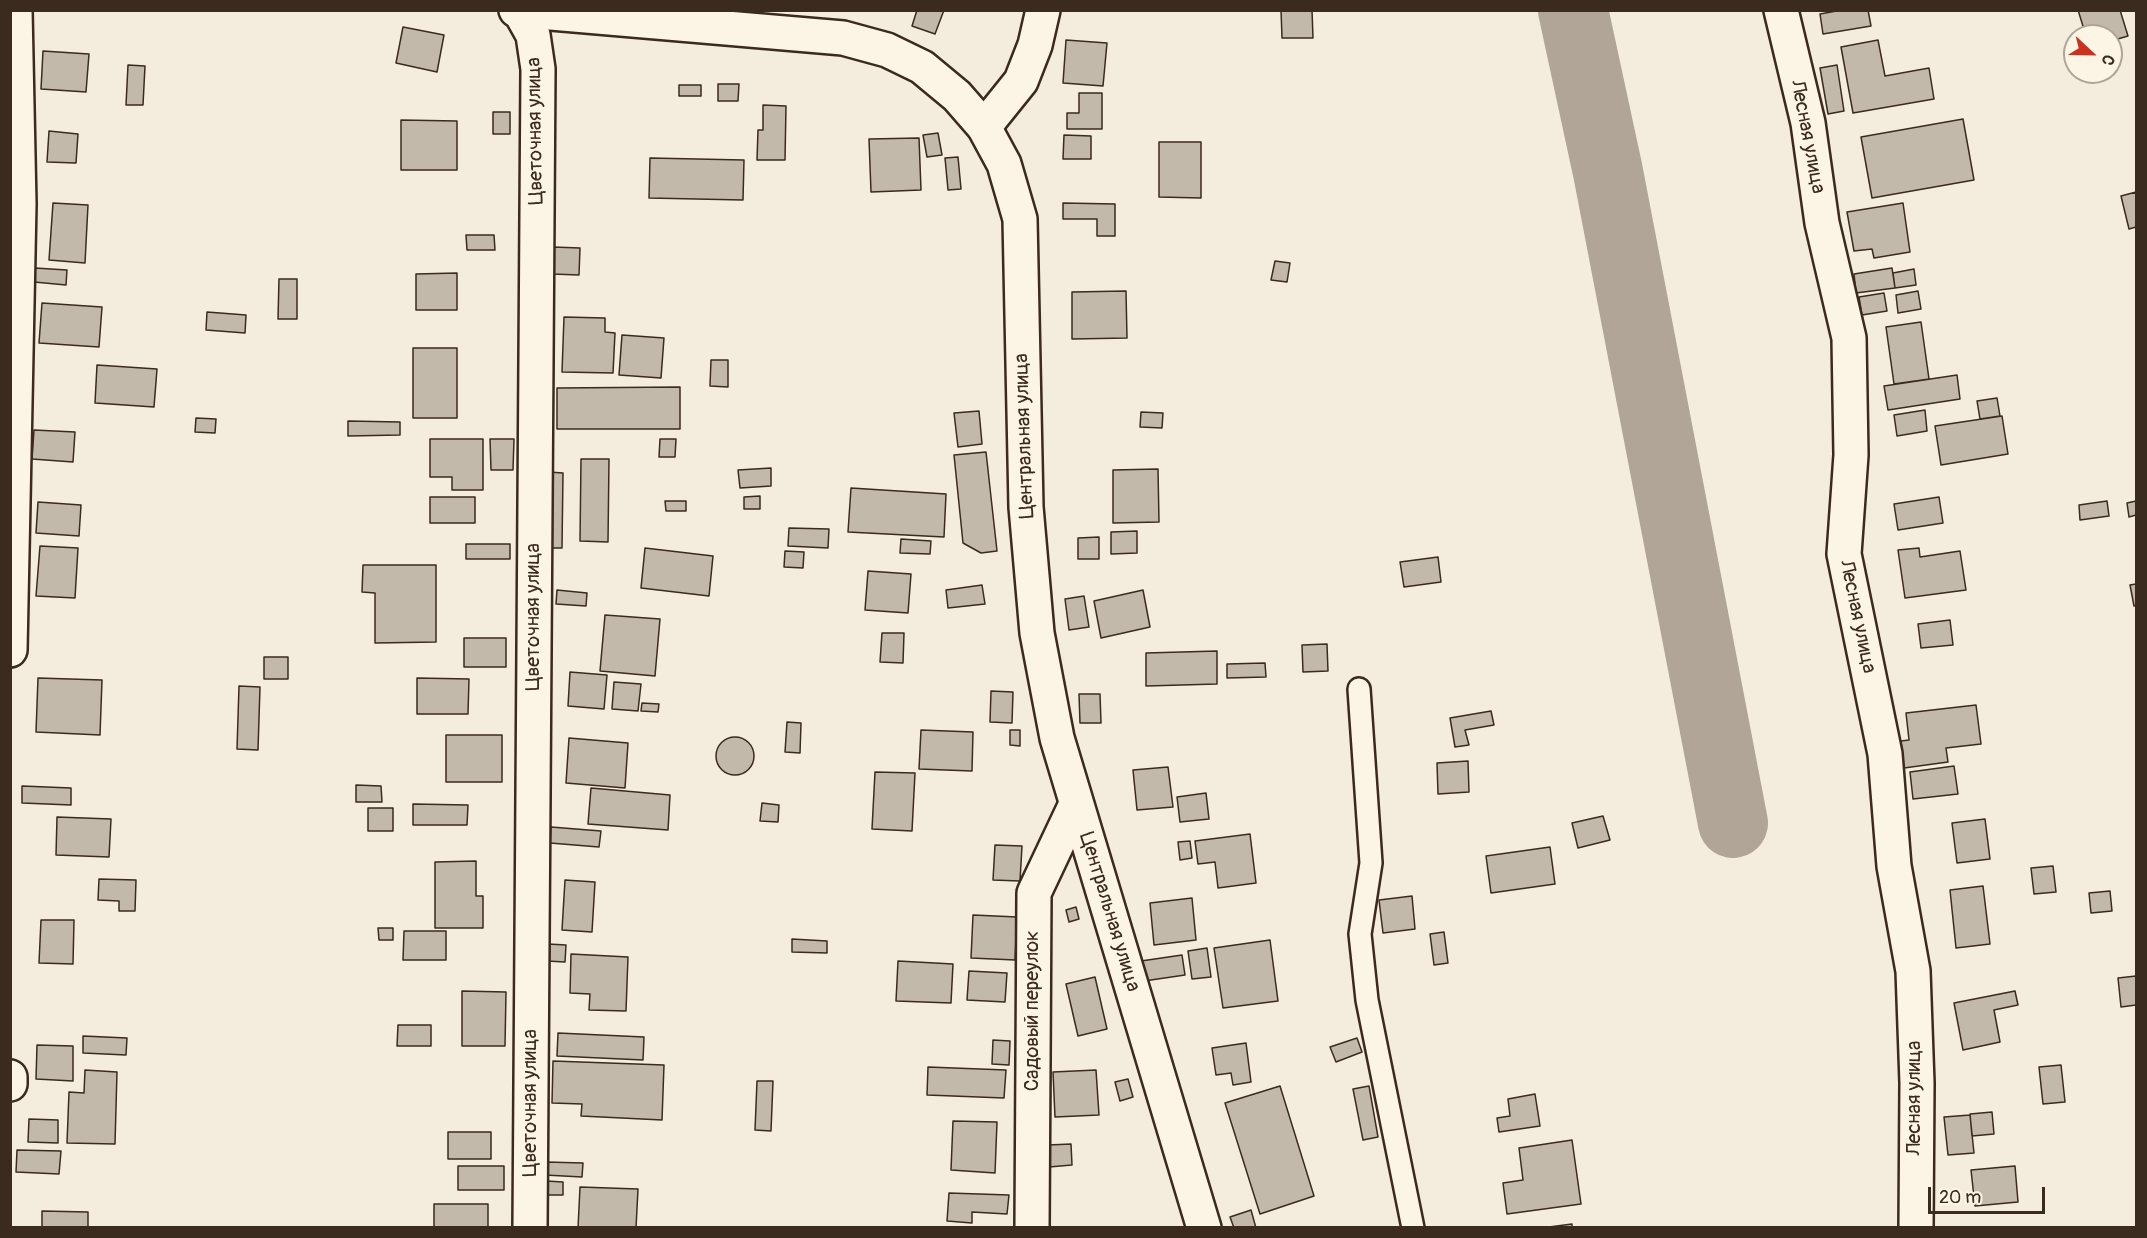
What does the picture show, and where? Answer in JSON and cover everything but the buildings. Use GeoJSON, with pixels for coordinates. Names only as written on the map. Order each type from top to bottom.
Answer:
{"type":"FeatureCollection","features":[{"type":"Feature","properties":{"kind":"street"},"geometry":{"type":"LineString","coordinates":[[10,650],[19,247],[15,10]]}},
{"type":"Feature","properties":{"kind":"street"},"geometry":{"type":"LineString","coordinates":[[984,127],[1021,81],[1035,45],[1043,10]]}},
{"type":"Feature","properties":{"kind":"street","name":"Лесная улица"},"geometry":{"type":"LineString","coordinates":[[1781,10],[1808,123],[1822,223],[1849,338],[1851,454],[1844,554],[1886,754],[1894,866],[1913,971],[1917,1083],[1916,1227]]}},
{"type":"Feature","properties":{"kind":"street","name":"Центральная улица"},"geometry":{"type":"LineString","coordinates":[[518,11],[843,38],[887,50],[922,67],[957,96],[984,127],[1004,164],[1020,219],[1026,507],[1036,633],[1057,738],[1204,1227]]}},
{"type":"Feature","properties":{"kind":"street","name":"Цветочная улица"},"geometry":{"type":"LineString","coordinates":[[518,11],[533,35],[538,69],[530,1227]]}},
{"type":"Feature","properties":{"kind":"street","name":"Садовый переулок"},"geometry":{"type":"LineString","coordinates":[[1032,1227],[1034,892],[1076,804]]}},
{"type":"Feature","properties":{"kind":"street"},"geometry":{"type":"LineString","coordinates":[[10,1077],[10,1084]]}},
{"type":"Feature","properties":{"kind":"lane"},"geometry":{"type":"LineString","coordinates":[[1359,689],[1371,863],[1360,934],[1361,945],[1367,1000],[1413,1227]]}},
{"type":"Feature","properties":{"kind":"waterway"},"geometry":{"type":"LineString","coordinates":[[1573,10],[1608,172],[1733,823]]}}]}
